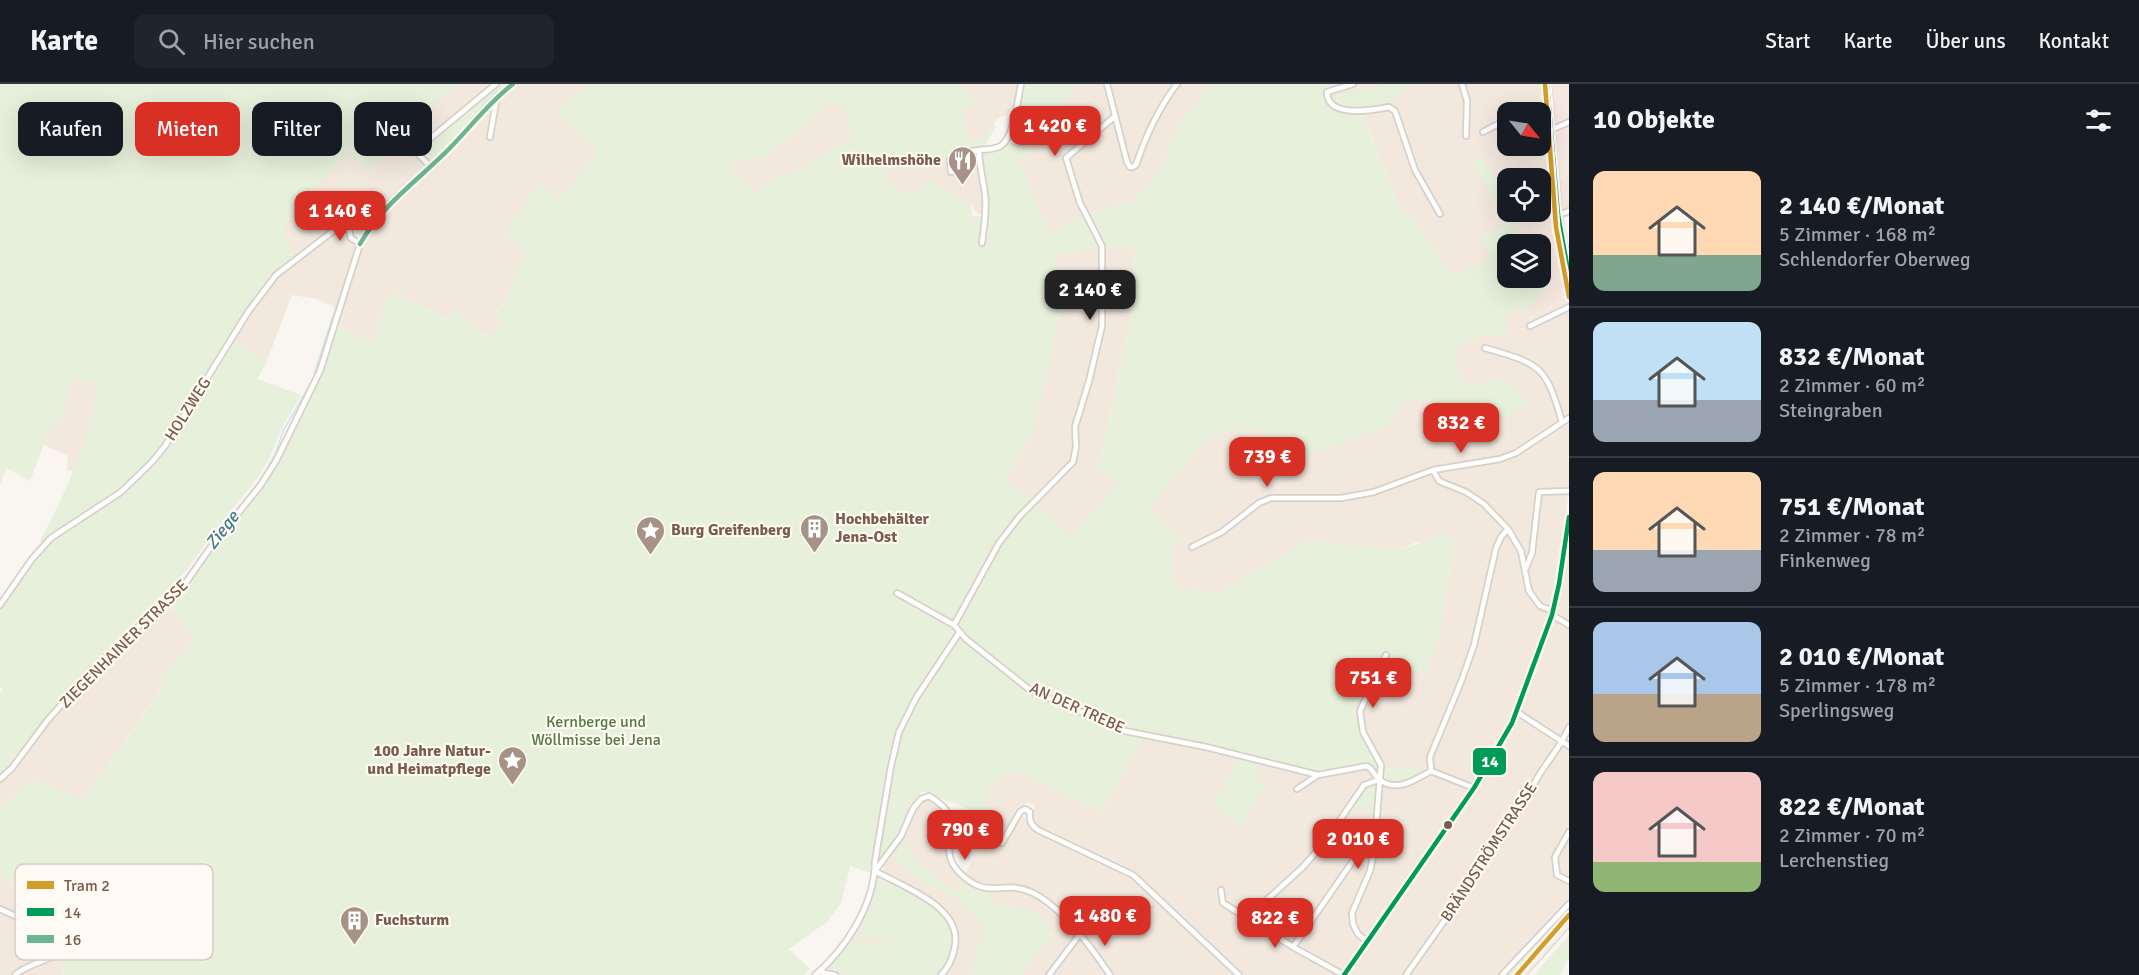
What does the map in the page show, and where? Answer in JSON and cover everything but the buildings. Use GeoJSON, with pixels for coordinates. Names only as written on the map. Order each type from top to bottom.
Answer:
{"type":"FeatureCollection","features":[{"type":"Feature","properties":{"kind":"main road"},"geometry":{"type":"LineString","coordinates":[[1521,975],[1569,921]]}},
{"type":"Feature","properties":{"kind":"street"},"geometry":{"type":"LineString","coordinates":[[431,167],[418,154],[420,147],[496,84]]}},
{"type":"Feature","properties":{"kind":"street","name":"ZIEGENHAINER STRASSE"},"geometry":{"type":"LineString","coordinates":[[0,779],[12,768],[47,721],[93,669],[187,581],[210,548],[260,486],[276,461],[320,370],[360,244],[373,222],[431,167],[497,96],[513,84]]}},
{"type":"Feature","properties":{"kind":"street"},"geometry":{"type":"LineString","coordinates":[[951,172],[950,160],[956,154],[999,147],[1006,140],[1012,127],[1020,84]]}},
{"type":"Feature","properties":{"kind":"street"},"geometry":{"type":"LineString","coordinates":[[1107,84],[1114,117],[1130,167],[1136,165],[1147,132],[1177,84]]}},
{"type":"Feature","properties":{"kind":"street"},"geometry":{"type":"LineString","coordinates":[[1353,84],[1327,92],[1330,101],[1347,110],[1367,112],[1389,107],[1395,111],[1414,170],[1440,214]]}},
{"type":"Feature","properties":{"kind":"street"},"geometry":{"type":"LineString","coordinates":[[1462,84],[1467,101],[1466,136]]}},
{"type":"Feature","properties":{"kind":"street"},"geometry":{"type":"LineString","coordinates":[[1547,84],[1548,102]]}},
{"type":"Feature","properties":{"kind":"street"},"geometry":{"type":"LineString","coordinates":[[490,137],[497,96]]}},
{"type":"Feature","properties":{"kind":"street"},"geometry":{"type":"LineString","coordinates":[[954,626],[999,543],[1019,517],[1073,462],[1076,447],[1075,427],[1102,326],[1102,246],[1080,203],[1066,158],[1114,117]]}},
{"type":"Feature","properties":{"kind":"street"},"geometry":{"type":"LineString","coordinates":[[1569,122],[1551,130],[1558,215],[1569,276]]}},
{"type":"Feature","properties":{"kind":"street"},"geometry":{"type":"LineString","coordinates":[[1483,132],[1497,125]]}},
{"type":"Feature","properties":{"kind":"street"},"geometry":{"type":"LineString","coordinates":[[979,150],[986,214],[982,243]]}},
{"type":"Feature","properties":{"kind":"street"},"geometry":{"type":"LineString","coordinates":[[1558,215],[1569,211]]}},
{"type":"Feature","properties":{"kind":"street","name":"HOLZWEG"},"geometry":{"type":"LineString","coordinates":[[0,605],[51,538],[121,492],[152,462],[170,438],[248,312],[276,275],[340,226],[373,222]]}},
{"type":"Feature","properties":{"kind":"street"},"geometry":{"type":"LineString","coordinates":[[348,226],[350,237],[360,244]]}},
{"type":"Feature","properties":{"kind":"street"},"geometry":{"type":"LineString","coordinates":[[1530,326],[1569,307]]}},
{"type":"Feature","properties":{"kind":"street"},"geometry":{"type":"LineString","coordinates":[[1485,348],[1527,361],[1544,375],[1552,388],[1562,422]]}},
{"type":"Feature","properties":{"kind":"street"},"geometry":{"type":"LineString","coordinates":[[1192,547],[1222,532],[1259,503],[1271,498],[1342,498],[1374,492],[1433,470],[1500,459],[1516,453],[1569,418]]}},
{"type":"Feature","properties":{"kind":"street"},"geometry":{"type":"LineString","coordinates":[[1433,470],[1439,481],[1466,492],[1484,504],[1508,529],[1521,551],[1528,591],[1540,606],[1569,625]]}},
{"type":"Feature","properties":{"kind":"street"},"geometry":{"type":"LineString","coordinates":[[1525,571],[1532,553],[1539,492],[1569,492]]}},
{"type":"Feature","properties":{"kind":"street"},"geometry":{"type":"LineString","coordinates":[[1221,890],[1223,903],[1293,947],[1342,974],[1367,942],[1474,788],[1504,740],[1517,712],[1552,613],[1567,539],[1569,517]]}},
{"type":"Feature","properties":{"kind":"street"},"geometry":{"type":"LineString","coordinates":[[1474,788],[1431,771],[1430,757],[1471,654],[1496,548],[1508,529]]}},
{"type":"Feature","properties":{"kind":"street","name":"AN DER TREBE"},"geometry":{"type":"LineString","coordinates":[[897,593],[954,626],[959,633],[1030,690],[1125,731],[1206,747],[1318,775]]}},
{"type":"Feature","properties":{"kind":"street"},"geometry":{"type":"LineString","coordinates":[[817,974],[849,936],[867,905],[899,732],[916,698],[959,633]]}},
{"type":"Feature","properties":{"kind":"street"},"geometry":{"type":"LineString","coordinates":[[1367,942],[1358,934],[1353,924],[1352,913],[1370,871],[1374,852],[1381,765],[1363,732],[1360,711],[1386,655]]}},
{"type":"Feature","properties":{"kind":"street"},"geometry":{"type":"LineString","coordinates":[[1517,712],[1569,746]]}},
{"type":"Feature","properties":{"kind":"street","name":"BRÄNDSTRÖMSTRASSE"},"geometry":{"type":"LineString","coordinates":[[1406,975],[1496,846],[1569,727]]}},
{"type":"Feature","properties":{"kind":"street","name":"AN DER TREBE"},"geometry":{"type":"LineString","coordinates":[[1297,789],[1318,775],[1367,766],[1373,770],[1378,780],[1393,786],[1404,785],[1431,771]]}},
{"type":"Feature","properties":{"kind":"street"},"geometry":{"type":"LineString","coordinates":[[1247,918],[1304,867],[1324,843],[1364,785],[1378,780]]}},
{"type":"Feature","properties":{"kind":"street"},"geometry":{"type":"LineString","coordinates":[[875,871],[901,836],[913,809],[921,799],[929,796],[945,807],[951,817],[949,850],[951,861],[964,877],[987,889],[1012,888],[1032,892],[1065,918],[1080,934],[1110,975]]}},
{"type":"Feature","properties":{"kind":"street"},"geometry":{"type":"LineString","coordinates":[[1002,843],[1020,812],[1025,809],[1030,812],[1029,820],[1038,830],[1133,875],[1239,975]]}},
{"type":"Feature","properties":{"kind":"street"},"geometry":{"type":"LineString","coordinates":[[1569,832],[1555,857],[1557,875],[1569,881]]}},
{"type":"Feature","properties":{"kind":"street"},"geometry":{"type":"LineString","coordinates":[[1293,947],[1357,855],[1366,851],[1374,852]]}},
{"type":"Feature","properties":{"kind":"street"},"geometry":{"type":"LineString","coordinates":[[875,871],[934,904],[947,914],[955,928],[957,941],[952,959],[941,975]]}},
{"type":"Feature","properties":{"kind":"street"},"geometry":{"type":"LineString","coordinates":[[1502,975],[1569,904]]}},
{"type":"Feature","properties":{"kind":"street"},"geometry":{"type":"LineString","coordinates":[[0,909],[15,916]]}},
{"type":"Feature","properties":{"kind":"street"},"geometry":{"type":"LineString","coordinates":[[1049,975],[1080,934]]}},
{"type":"Feature","properties":{"kind":"street"},"geometry":{"type":"LineString","coordinates":[[15,975],[25,968],[47,960]]}},
{"type":"Feature","properties":{"kind":"street"},"geometry":{"type":"LineString","coordinates":[[817,974],[835,975]]}},
{"type":"Feature","properties":{"kind":"shaded area"},"geometry":{"type":"Polygon","coordinates":[[[457,84],[494,84],[432,136],[432,106],[457,84]]]}},
{"type":"Feature","properties":{"kind":"shaded area"},"geometry":{"type":"Polygon","coordinates":[[[518,84],[589,84],[556,110],[599,153],[560,198],[539,184],[506,234],[526,249],[506,301],[494,314],[503,322],[489,338],[453,308],[451,320],[390,291],[372,342],[336,327],[363,245],[379,219],[453,149],[495,102],[518,84]]]}},
{"type":"Feature","properties":{"kind":"shaded area"},"geometry":{"type":"Polygon","coordinates":[[[962,84],[1018,84],[1016,101],[1008,114],[997,119],[984,139],[953,145],[945,119],[976,104],[962,84]]]}},
{"type":"Feature","properties":{"kind":"shaded area"},"geometry":{"type":"Polygon","coordinates":[[[1076,84],[1212,84],[1178,126],[1160,172],[1134,201],[1088,213],[1050,235],[1019,161],[1076,84]]]}},
{"type":"Feature","properties":{"kind":"shaded area"},"geometry":{"type":"Polygon","coordinates":[[[1324,84],[1545,84],[1546,102],[1497,102],[1497,156],[1549,156],[1550,168],[1497,168],[1497,186],[1485,161],[1474,158],[1497,210],[1497,222],[1502,222],[1505,228],[1502,234],[1497,234],[1497,246],[1492,258],[1451,277],[1411,213],[1402,214],[1367,126],[1322,98],[1324,84]]]}},
{"type":"Feature","properties":{"kind":"shaded area"},"geometry":{"type":"Polygon","coordinates":[[[1551,84],[1569,84],[1569,120],[1559,125],[1554,120],[1551,84]]]}},
{"type":"Feature","properties":{"kind":"shaded area"},"geometry":{"type":"Polygon","coordinates":[[[843,103],[864,107],[850,137],[835,151],[807,167],[776,178],[754,193],[728,163],[761,158],[770,154],[829,104],[843,103]]]}},
{"type":"Feature","properties":{"kind":"shaded area"},"geometry":{"type":"Polygon","coordinates":[[[1569,125],[1569,208],[1565,210],[1561,204],[1555,135],[1569,125]]]}},
{"type":"Feature","properties":{"kind":"shaded area"},"geometry":{"type":"Polygon","coordinates":[[[977,148],[985,215],[978,214],[971,205],[902,192],[887,180],[885,168],[912,158],[929,155],[947,161],[960,151],[977,148]]]}},
{"type":"Feature","properties":{"kind":"shaded area"},"geometry":{"type":"Polygon","coordinates":[[[347,152],[371,171],[384,156],[418,156],[428,167],[371,218],[340,223],[293,258],[282,226],[347,152]]]}},
{"type":"Feature","properties":{"kind":"shaded area"},"geometry":{"type":"Polygon","coordinates":[[[1551,198],[1569,306],[1548,316],[1540,293],[1546,288],[1551,288],[1551,234],[1520,234],[1515,222],[1551,222],[1551,198]]]}},
{"type":"Feature","properties":{"kind":"shaded area"},"geometry":{"type":"Polygon","coordinates":[[[339,230],[345,231],[349,240],[358,248],[338,309],[317,299],[292,295],[266,363],[233,340],[266,289],[282,271],[339,230]]]}},
{"type":"Feature","properties":{"kind":"shaded area"},"geometry":{"type":"Polygon","coordinates":[[[1134,245],[1132,311],[1098,470],[1120,483],[1071,537],[1032,500],[1004,482],[1032,434],[1051,357],[1066,281],[1054,274],[1056,254],[1106,246],[1111,249],[1134,245]]]}},
{"type":"Feature","properties":{"kind":"shaded area"},"geometry":{"type":"Polygon","coordinates":[[[1540,293],[1546,307],[1544,308],[1569,306],[1569,491],[1549,610],[1513,713],[1498,743],[1471,787],[1341,975],[1244,975],[1131,871],[1035,825],[1032,818],[1035,806],[1030,803],[1025,804],[1019,811],[1033,829],[1133,877],[1238,975],[1114,975],[1075,924],[1035,891],[1018,886],[982,885],[964,874],[973,860],[982,814],[986,813],[992,782],[1008,773],[1023,773],[1102,812],[1144,735],[1363,732],[1360,711],[1386,655],[1426,675],[1439,632],[1456,542],[1417,542],[1397,551],[1310,540],[1220,592],[1173,589],[1173,543],[1184,542],[1148,508],[1208,436],[1258,427],[1277,451],[1390,425],[1402,401],[1467,389],[1455,362],[1457,345],[1472,338],[1508,335],[1504,314],[1528,309],[1540,293]]]}},
{"type":"Feature","properties":{"kind":"shaded area"},"geometry":{"type":"Polygon","coordinates":[[[74,378],[98,381],[82,451],[74,472],[67,470],[68,456],[44,445],[51,424],[58,425],[74,378]]]}},
{"type":"Feature","properties":{"kind":"shaded area"},"geometry":{"type":"Polygon","coordinates":[[[1569,537],[1569,910],[1511,975],[1347,975],[1476,790],[1511,733],[1553,621],[1562,586],[1569,537]]]}},
{"type":"Feature","properties":{"kind":"shaded area"},"geometry":{"type":"Polygon","coordinates":[[[170,600],[193,641],[159,677],[164,684],[83,801],[32,780],[0,808],[0,782],[14,770],[62,706],[87,689],[102,662],[170,600]]]}},
{"type":"Feature","properties":{"kind":"shaded area"},"geometry":{"type":"Polygon","coordinates":[[[924,799],[945,808],[949,822],[948,843],[951,865],[981,889],[1018,891],[1039,900],[1071,927],[1108,975],[829,975],[828,966],[854,934],[865,916],[876,878],[882,876],[884,866],[899,845],[915,810],[924,799]]]}},
{"type":"Feature","properties":{"kind":"shaded area"},"geometry":{"type":"Polygon","coordinates":[[[0,872],[15,887],[15,960],[67,960],[62,975],[0,975],[0,872]]]}},
{"type":"Feature","properties":{"kind":"green space"},"geometry":{"type":"Polygon","coordinates":[[[0,84],[457,84],[432,106],[432,102],[354,102],[354,156],[384,156],[371,172],[347,153],[282,226],[293,258],[274,273],[263,287],[162,446],[127,483],[42,544],[40,541],[76,464],[94,403],[98,382],[74,378],[58,425],[51,425],[30,481],[7,468],[0,484],[0,84]]]}},
{"type":"Feature","properties":{"kind":"green space"},"geometry":{"type":"Polygon","coordinates":[[[498,84],[508,84],[430,162],[424,156],[432,156],[432,140],[498,84]]]}},
{"type":"Feature","properties":{"kind":"green space","name":"Kernberge und Wöllmisse bei Jena"},"geometry":{"type":"Polygon","coordinates":[[[589,84],[962,84],[976,104],[962,113],[970,140],[953,145],[984,139],[994,124],[996,127],[984,147],[959,153],[947,162],[929,155],[917,157],[886,171],[887,180],[902,192],[915,193],[926,179],[971,205],[972,216],[987,216],[981,153],[1008,142],[1014,144],[1021,133],[1025,125],[1025,118],[1024,114],[1017,111],[1022,84],[1076,84],[1019,161],[1050,235],[1084,215],[1100,247],[1056,254],[1055,273],[1066,281],[1051,357],[1032,434],[1004,481],[1032,500],[1071,536],[1119,483],[1098,471],[1132,311],[1134,245],[1111,249],[1106,246],[1088,213],[1134,201],[1160,172],[1178,126],[1212,84],[1346,84],[1324,89],[1323,98],[1394,84],[1416,84],[1363,117],[1402,214],[1411,213],[1451,276],[1491,258],[1481,237],[1505,227],[1503,222],[1514,222],[1520,234],[1497,234],[1497,288],[1544,288],[1528,309],[1505,314],[1508,335],[1472,338],[1457,345],[1455,362],[1467,388],[1495,378],[1512,385],[1529,404],[1508,416],[1438,433],[1428,397],[1402,401],[1390,425],[1302,457],[1277,451],[1258,427],[1208,436],[1149,508],[1184,543],[1173,544],[1174,589],[1220,592],[1310,540],[1397,551],[1444,534],[1456,542],[1439,632],[1426,675],[1386,655],[1360,711],[1363,732],[1381,765],[1431,771],[1404,785],[1379,780],[1377,827],[1358,827],[1359,823],[1367,823],[1370,813],[1361,809],[1361,806],[1358,805],[1353,816],[1346,811],[1364,785],[1378,780],[1367,766],[1318,775],[1261,763],[1254,778],[1265,784],[1242,827],[1213,805],[1239,756],[1144,735],[1102,812],[1023,773],[1008,773],[992,782],[986,813],[982,814],[922,791],[899,836],[871,873],[850,866],[841,903],[827,922],[789,949],[810,969],[803,975],[62,975],[64,973],[60,960],[213,960],[213,864],[15,864],[15,887],[0,872],[0,808],[32,780],[84,800],[164,685],[159,677],[193,641],[170,600],[266,480],[326,359],[336,327],[372,342],[390,291],[450,320],[452,307],[488,338],[502,322],[494,315],[506,301],[526,249],[505,234],[539,183],[560,198],[599,153],[555,110],[589,84]],[[843,103],[829,104],[770,154],[729,164],[754,193],[776,178],[800,169],[844,143],[852,133],[842,106],[856,106],[843,103]]]}},
{"type":"Feature","properties":{"kind":"green space"},"geometry":{"type":"Polygon","coordinates":[[[1473,158],[1485,161],[1497,186],[1497,210],[1473,158]]]}},
{"type":"Feature","properties":{"kind":"green space"},"geometry":{"type":"Polygon","coordinates":[[[233,340],[266,363],[257,379],[301,395],[283,426],[269,459],[258,477],[187,570],[94,662],[10,767],[0,776],[0,694],[3,688],[0,687],[0,607],[34,561],[53,541],[131,487],[161,457],[230,349],[233,340]]]}},
{"type":"Feature","properties":{"kind":"green space"},"geometry":{"type":"Polygon","coordinates":[[[904,838],[913,858],[954,891],[965,884],[991,894],[994,904],[1034,909],[1054,934],[1019,975],[970,975],[985,926],[956,897],[932,888],[893,859],[904,838]]]}},
{"type":"Feature","properties":{"kind":"green space"},"geometry":{"type":"Polygon","coordinates":[[[881,876],[928,902],[947,919],[952,930],[953,943],[947,960],[936,975],[848,975],[834,972],[830,968],[853,940],[887,947],[888,942],[856,935],[871,908],[878,878],[881,876]]]}},
{"type":"Feature","properties":{"kind":"green space"},"geometry":{"type":"Polygon","coordinates":[[[1569,908],[1569,913],[1516,975],[1504,975],[1569,908]]]}},
{"type":"Feature","properties":{"kind":"green space"},"geometry":{"type":"Polygon","coordinates":[[[1569,935],[1569,958],[1560,975],[1534,975],[1569,935]]]}},
{"type":"Feature","properties":{"kind":"waterway","name":"Ziege"},"geometry":{"type":"LineString","coordinates":[[346,279],[351,266]]}},
{"type":"Feature","properties":{"kind":"waterway","name":"Ziege"},"geometry":{"type":"LineString","coordinates":[[314,374],[343,285]]}},
{"type":"Feature","properties":{"kind":"waterway","name":"Ziege"},"geometry":{"type":"LineString","coordinates":[[264,475],[276,452],[283,431],[312,381]]}},
{"type":"Feature","properties":{"kind":"waterway","name":"Ziege"},"geometry":{"type":"LineString","coordinates":[[184,579],[260,481]]}},
{"type":"Feature","properties":{"kind":"waterway","name":"Ziege"},"geometry":{"type":"LineString","coordinates":[[107,652],[181,582]]}},
{"type":"Feature","properties":{"kind":"tram line","name":"2"},"geometry":{"type":"LineString","coordinates":[[1545,84],[1556,227],[1569,297]]}},
{"type":"Feature","properties":{"kind":"tram line","name":"2"},"geometry":{"type":"LineString","coordinates":[[1517,975],[1569,915]]}},
{"type":"Feature","properties":{"kind":"transit line","name":"16"},"geometry":{"type":"LineString","coordinates":[[360,244],[389,205],[448,150],[487,107],[513,84]]}},
{"type":"Feature","properties":{"kind":"transit line","name":"14"},"geometry":{"type":"LineString","coordinates":[[1547,84],[1558,215],[1569,276]]}},
{"type":"Feature","properties":{"kind":"transit line","name":"14"},"geometry":{"type":"LineString","coordinates":[[1344,975],[1474,788],[1512,723],[1552,615],[1569,517]]}},
{"type":"Feature","properties":{"kind":"place","name":"Wilhelmshöhe"},"geometry":{"type":"Point","coordinates":[962,186]}},
{"type":"Feature","properties":{"kind":"place","name":"Hochbehälter Jena-Ost"},"geometry":{"type":"Point","coordinates":[814,554]}},
{"type":"Feature","properties":{"kind":"place","name":"Burg Greifenberg"},"geometry":{"type":"Point","coordinates":[650,556]}},
{"type":"Feature","properties":{"kind":"place","name":"100 Jahre Natur- und Heimatpflege"},"geometry":{"type":"Point","coordinates":[512,786]}},
{"type":"Feature","properties":{"kind":"place","name":"Fuchsturm"},"geometry":{"type":"Point","coordinates":[354,946]}}]}
